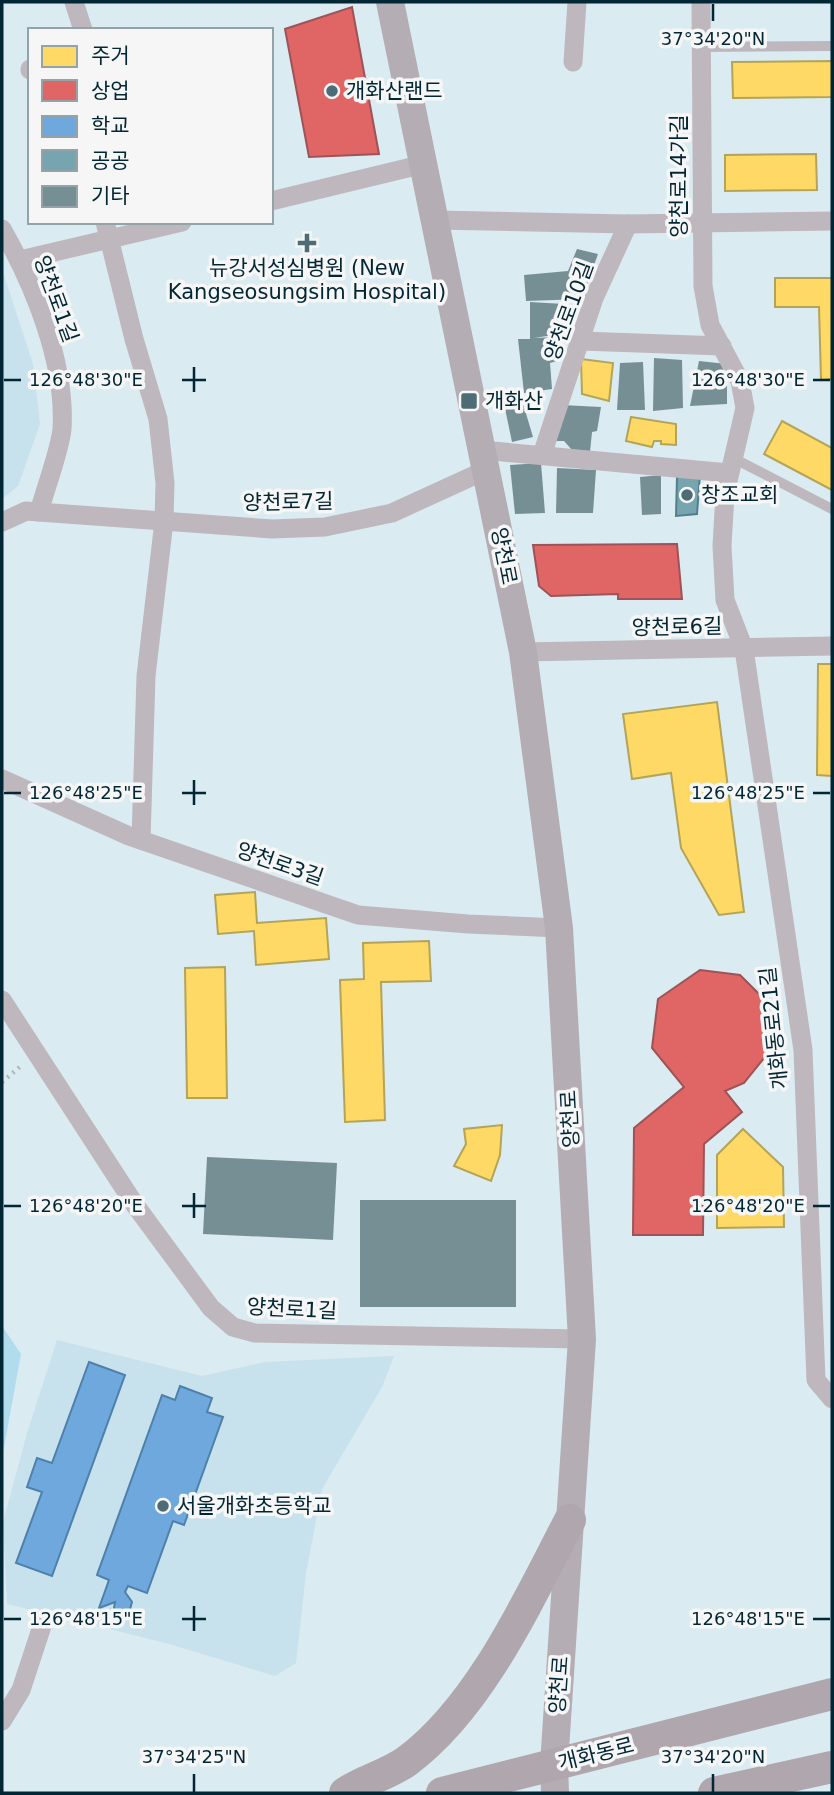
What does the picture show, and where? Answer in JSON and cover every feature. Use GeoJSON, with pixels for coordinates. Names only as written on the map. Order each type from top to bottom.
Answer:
{"type":"FeatureCollection","features":[{"type":"Feature","properties":{"kind":"main road","name":"양천로"},"geometry":{"type":"LineString","coordinates":[[390,2],[523,652],[559,928],[582,1339],[554,1779]]}},
{"type":"Feature","properties":{"kind":"main road"},"geometry":{"type":"LineString","coordinates":[[345,1793],[405,1762],[451,1721],[512,1632],[570,1520]]}},
{"type":"Feature","properties":{"kind":"main road","name":"개화동로"},"geometry":{"type":"LineString","coordinates":[[442,1793],[554,1779],[832,1694]]}},
{"type":"Feature","properties":{"kind":"main road"},"geometry":{"type":"LineString","coordinates":[[714,1793],[832,1767]]}},
{"type":"Feature","properties":{"kind":"main road"},"geometry":{"type":"LineString","coordinates":[[779,1793],[832,1767]]}},
{"type":"Feature","properties":{"kind":"street"},"geometry":{"type":"LineString","coordinates":[[74,2],[82,28]]}},
{"type":"Feature","properties":{"kind":"street"},"geometry":{"type":"LineString","coordinates":[[573,62],[577,2]]}},
{"type":"Feature","properties":{"kind":"street","name":"양천로14가길"},"geometry":{"type":"LineString","coordinates":[[701,2],[703,286],[710,325],[740,381],[745,408],[724,494],[722,546],[725,600],[744,649]]}},
{"type":"Feature","properties":{"kind":"street"},"geometry":{"type":"LineString","coordinates":[[273,201],[424,164]]}},
{"type":"Feature","properties":{"kind":"street"},"geometry":{"type":"LineString","coordinates":[[436,220],[628,224],[832,221]]}},
{"type":"Feature","properties":{"kind":"street"},"geometry":{"type":"LineString","coordinates":[[20,260],[108,231],[166,224]]}},
{"type":"Feature","properties":{"kind":"street","name":"양천로10길"},"geometry":{"type":"LineString","coordinates":[[542,455],[582,341],[594,298],[628,224]]}},
{"type":"Feature","properties":{"kind":"street","name":"양천로1길"},"geometry":{"type":"LineString","coordinates":[[2,229],[20,260],[61,383],[62,431],[39,512]]}},
{"type":"Feature","properties":{"kind":"street"},"geometry":{"type":"LineString","coordinates":[[108,231],[134,339],[158,419],[164,483],[164,522],[146,676],[141,840]]}},
{"type":"Feature","properties":{"kind":"street"},"geometry":{"type":"LineString","coordinates":[[582,341],[722,346]]}},
{"type":"Feature","properties":{"kind":"street"},"geometry":{"type":"LineString","coordinates":[[484,460],[542,455],[731,465]]}},
{"type":"Feature","properties":{"kind":"street","name":"양천로7길"},"geometry":{"type":"LineString","coordinates":[[39,512],[272,529],[325,527],[392,513],[484,460]]}},
{"type":"Feature","properties":{"kind":"street"},"geometry":{"type":"LineString","coordinates":[[2,522],[26,511],[39,512]]}},
{"type":"Feature","properties":{"kind":"street","name":"양천로6길"},"geometry":{"type":"LineString","coordinates":[[523,652],[832,646]]}},
{"type":"Feature","properties":{"kind":"street","name":"개화동로21길"},"geometry":{"type":"LineString","coordinates":[[744,649],[803,1050],[816,1380],[832,1399]]}},
{"type":"Feature","properties":{"kind":"street","name":"양천로3길"},"geometry":{"type":"LineString","coordinates":[[2,779],[141,840],[358,915],[559,928]]}},
{"type":"Feature","properties":{"kind":"street","name":"양천로1길"},"geometry":{"type":"LineString","coordinates":[[2,1000],[135,1205],[211,1308],[233,1327],[255,1333],[582,1339]]}},
{"type":"Feature","properties":{"kind":"street"},"geometry":{"type":"LineString","coordinates":[[2,1721],[21,1690],[42,1626]]}},
{"type":"Feature","properties":{"kind":"lane"},"geometry":{"type":"LineString","coordinates":[[701,47],[832,46]]}},
{"type":"Feature","properties":{"kind":"lane"},"geometry":{"type":"LineString","coordinates":[[731,465],[832,509]]}},
{"type":"Feature","properties":{"kind":"shaded area"},"geometry":{"type":"Polygon","coordinates":[[[2,269],[33,364],[40,424],[18,486],[2,499],[2,269]]]}},
{"type":"Feature","properties":{"kind":"shaded area"},"geometry":{"type":"Polygon","coordinates":[[[2,1326],[21,1354],[2,1458],[2,1326]]]}},
{"type":"Feature","properties":{"kind":"shaded area","name":"서울개화초등학교"},"geometry":{"type":"Polygon","coordinates":[[[57,1340],[202,1376],[265,1362],[394,1356],[382,1387],[322,1489],[306,1573],[296,1663],[275,1676],[166,1643],[7,1604],[3,1522],[28,1430],[57,1340]]]}},
{"type":"Feature","properties":{"kind":"building: 주거"},"geometry":{"type":"Polygon","coordinates":[[[832,61],[832,97],[733,98],[732,62],[832,61]]]}},
{"type":"Feature","properties":{"kind":"building: 주거"},"geometry":{"type":"Polygon","coordinates":[[[816,154],[817,190],[725,191],[725,155],[816,154]]]}},
{"type":"Feature","properties":{"kind":"building: 주거"},"geometry":{"type":"Polygon","coordinates":[[[775,278],[832,278],[832,379],[821,380],[819,307],[775,307],[775,278]]]}},
{"type":"Feature","properties":{"kind":"building: 주거"},"geometry":{"type":"Polygon","coordinates":[[[581,359],[613,363],[609,401],[582,394],[581,359]]]}},
{"type":"Feature","properties":{"kind":"building: 주거"},"geometry":{"type":"Polygon","coordinates":[[[631,417],[676,424],[676,445],[654,441],[652,447],[626,441],[631,417]]]}},
{"type":"Feature","properties":{"kind":"building: 주거"},"geometry":{"type":"Polygon","coordinates":[[[782,421],[832,448],[832,490],[764,454],[782,421]]]}},
{"type":"Feature","properties":{"kind":"building: 주거"},"geometry":{"type":"Polygon","coordinates":[[[818,664],[832,664],[832,776],[817,775],[818,664]]]}},
{"type":"Feature","properties":{"kind":"building: 주거"},"geometry":{"type":"Polygon","coordinates":[[[717,702],[744,912],[719,915],[681,848],[671,773],[632,779],[623,714],[717,702]]]}},
{"type":"Feature","properties":{"kind":"building: 주거"},"geometry":{"type":"Polygon","coordinates":[[[255,892],[257,923],[326,918],[329,959],[256,965],[254,931],[218,934],[215,895],[255,892]]]}},
{"type":"Feature","properties":{"kind":"building: 주거"},"geometry":{"type":"Polygon","coordinates":[[[429,941],[431,981],[381,982],[385,1120],[345,1122],[340,980],[364,979],[363,943],[429,941]]]}},
{"type":"Feature","properties":{"kind":"building: 주거"},"geometry":{"type":"Polygon","coordinates":[[[225,967],[227,1098],[187,1098],[185,968],[225,967]]]}},
{"type":"Feature","properties":{"kind":"building: 주거"},"geometry":{"type":"Polygon","coordinates":[[[502,1125],[500,1155],[491,1181],[454,1166],[466,1144],[464,1129],[502,1125]]]}},
{"type":"Feature","properties":{"kind":"building: 주거"},"geometry":{"type":"Polygon","coordinates":[[[743,1129],[783,1167],[784,1227],[717,1228],[717,1155],[743,1129]]]}},
{"type":"Feature","properties":{"kind":"building: 상업","name":"개화산랜드"},"geometry":{"type":"Polygon","coordinates":[[[352,7],[379,154],[309,157],[285,29],[352,7]]]}},
{"type":"Feature","properties":{"kind":"building: 상업"},"geometry":{"type":"Polygon","coordinates":[[[677,544],[682,599],[618,599],[618,594],[551,596],[539,586],[533,545],[677,544]]]}},
{"type":"Feature","properties":{"kind":"building: 상업"},"geometry":{"type":"Polygon","coordinates":[[[700,970],[740,975],[768,1003],[773,1047],[744,1083],[725,1091],[742,1112],[704,1144],[703,1235],[633,1235],[634,1128],[684,1087],[652,1048],[658,999],[700,970]]]}},
{"type":"Feature","properties":{"kind":"building: 학교"},"geometry":{"type":"Polygon","coordinates":[[[89,1362],[125,1375],[52,1576],[16,1563],[42,1492],[27,1487],[37,1458],[52,1463],[89,1362]]]}},
{"type":"Feature","properties":{"kind":"building: 학교"},"geometry":{"type":"Polygon","coordinates":[[[180,1386],[212,1398],[207,1412],[223,1417],[184,1525],[173,1521],[147,1593],[128,1586],[125,1592],[132,1602],[129,1613],[118,1613],[114,1608],[115,1602],[99,1608],[109,1580],[97,1575],[162,1395],[175,1400],[180,1386]]]}},
{"type":"Feature","properties":{"kind":"building: 공공","name":"창조교회"},"geometry":{"type":"Polygon","coordinates":[[[700,474],[697,514],[676,516],[677,477],[700,474]]]}},
{"type":"Feature","properties":{"kind":"building: 기타"},"geometry":{"type":"Polygon","coordinates":[[[577,249],[598,254],[582,299],[526,301],[524,275],[568,271],[577,249]]]}},
{"type":"Feature","properties":{"kind":"building: 기타"},"geometry":{"type":"Polygon","coordinates":[[[530,302],[564,304],[566,333],[534,338],[557,337],[560,360],[550,363],[552,389],[524,393],[518,339],[530,339],[530,302]]]}},
{"type":"Feature","properties":{"kind":"building: 기타"},"geometry":{"type":"Polygon","coordinates":[[[654,358],[682,360],[683,408],[653,411],[654,358]]]}},
{"type":"Feature","properties":{"kind":"building: 기타"},"geometry":{"type":"Polygon","coordinates":[[[699,361],[727,364],[727,404],[690,406],[699,361]]]}},
{"type":"Feature","properties":{"kind":"building: 기타"},"geometry":{"type":"Polygon","coordinates":[[[643,362],[645,410],[617,410],[620,363],[643,362]]]}},
{"type":"Feature","properties":{"kind":"building: 기타"},"geometry":{"type":"Polygon","coordinates":[[[519,390],[533,437],[512,442],[502,394],[519,390]]]}},
{"type":"Feature","properties":{"kind":"building: 기타"},"geometry":{"type":"Polygon","coordinates":[[[562,405],[601,407],[597,431],[592,432],[590,452],[572,450],[564,441],[555,441],[562,405]]]}},
{"type":"Feature","properties":{"kind":"building: 기타"},"geometry":{"type":"Polygon","coordinates":[[[541,463],[545,513],[515,514],[510,465],[541,463]]]}},
{"type":"Feature","properties":{"kind":"building: 기타"},"geometry":{"type":"Polygon","coordinates":[[[557,468],[596,470],[593,513],[556,513],[557,468]]]}},
{"type":"Feature","properties":{"kind":"building: 기타"},"geometry":{"type":"Polygon","coordinates":[[[661,475],[661,514],[642,515],[640,477],[661,475]]]}},
{"type":"Feature","properties":{"kind":"building: 기타"},"geometry":{"type":"Polygon","coordinates":[[[207,1157],[337,1163],[333,1240],[203,1234],[207,1157]]]}},
{"type":"Feature","properties":{"kind":"building: 기타"},"geometry":{"type":"Polygon","coordinates":[[[360,1200],[516,1200],[516,1307],[360,1307],[360,1200]]]}},
{"type":"Feature","properties":{"kind":"place","name":"개화산랜드"},"geometry":{"type":"Point","coordinates":[332,91]}},
{"type":"Feature","properties":{"kind":"place","name":"뉴강서성심병원 (New Kangseosungsim Hospital)"},"geometry":{"type":"Point","coordinates":[307,243]}},
{"type":"Feature","properties":{"kind":"place","name":"개화산"},"geometry":{"type":"Point","coordinates":[469,401]}},
{"type":"Feature","properties":{"kind":"place","name":"창조교회"},"geometry":{"type":"Point","coordinates":[687,495]}},
{"type":"Feature","properties":{"kind":"place","name":"서울개화초등학교"},"geometry":{"type":"Point","coordinates":[163,1506]}}]}
